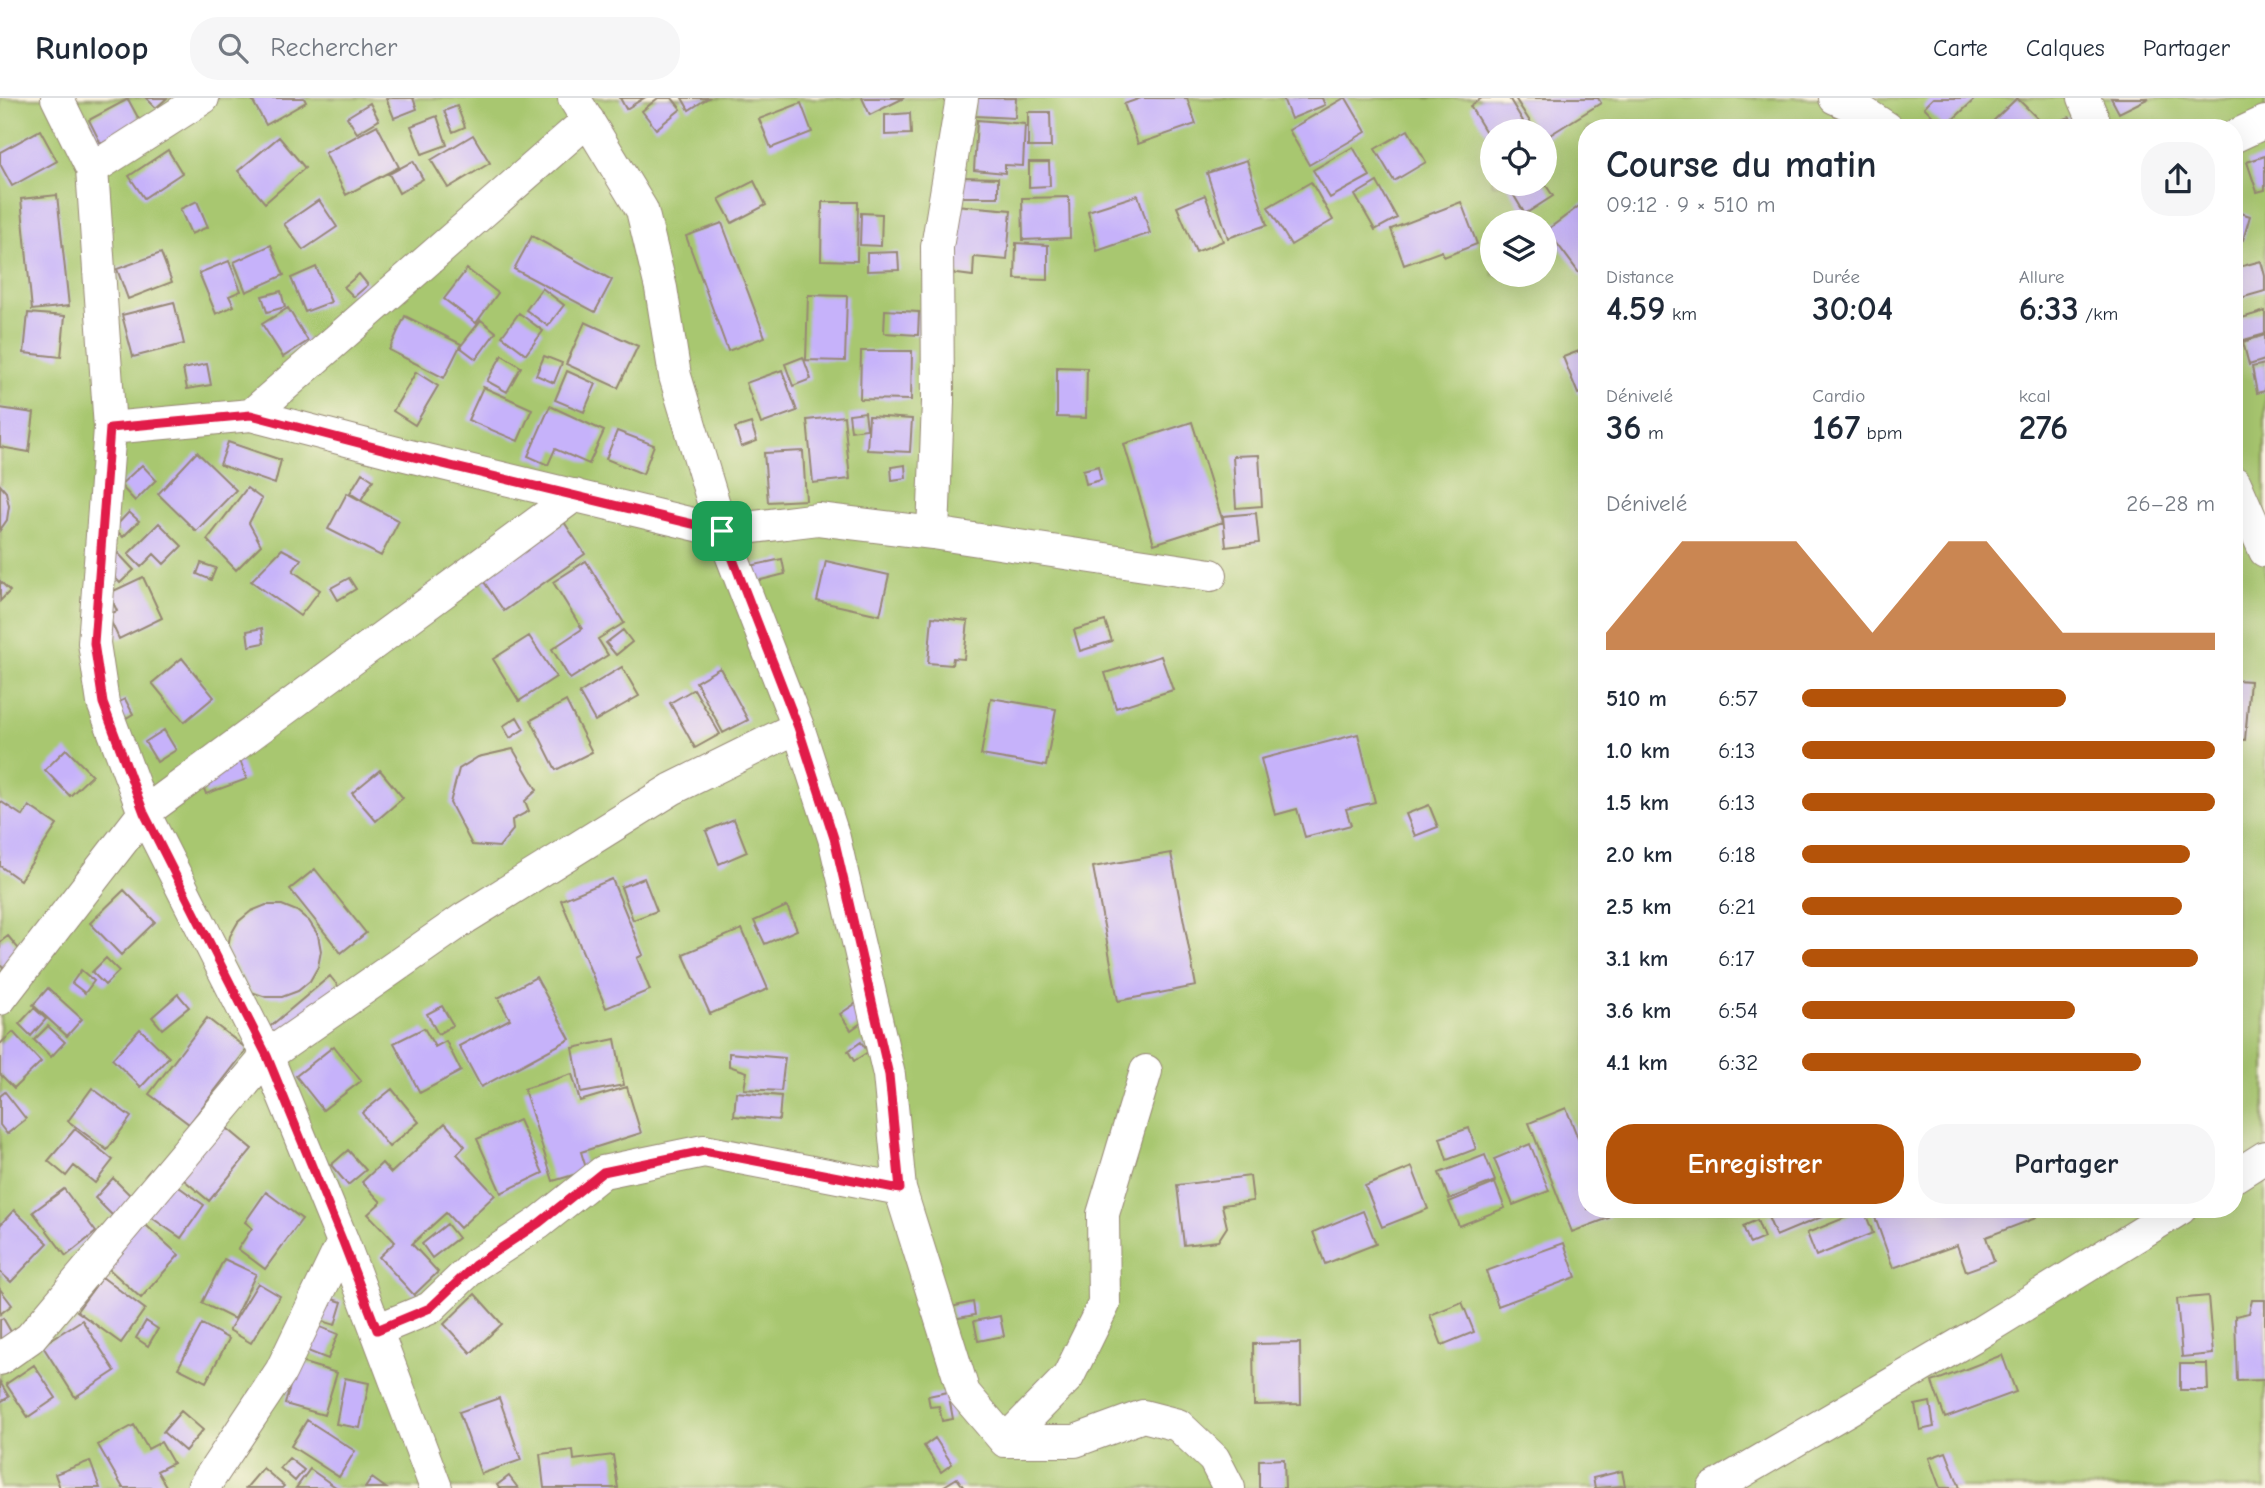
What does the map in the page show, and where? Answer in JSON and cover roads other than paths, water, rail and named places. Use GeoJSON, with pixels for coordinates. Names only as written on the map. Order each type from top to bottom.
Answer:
{"type":"FeatureCollection","features":[{"type":"Feature","properties":{"kind":"street"},"geometry":{"type":"LineString","coordinates":[[57,98],[92,170],[110,428],[94,643],[103,703],[144,813],[267,1056],[343,1242],[436,1488]]}},
{"type":"Feature","properties":{"kind":"street"},"geometry":{"type":"LineString","coordinates":[[92,170],[203,98]]}},
{"type":"Feature","properties":{"kind":"street"},"geometry":{"type":"LineString","coordinates":[[933,533],[938,402],[937,247],[962,98]]}},
{"type":"Feature","properties":{"kind":"street"},"geometry":{"type":"LineString","coordinates":[[1835,98],[1873,119]]}},
{"type":"Feature","properties":{"kind":"street"},"geometry":{"type":"LineString","coordinates":[[2084,98],[2093,119]]}},
{"type":"Feature","properties":{"kind":"street"},"geometry":{"type":"LineString","coordinates":[[251,415],[581,109],[642,211],[662,288],[675,376],[722,531],[798,727],[834,838],[889,1075],[900,1189],[964,1393],[1005,1441],[1075,1441],[1143,1416],[1178,1424],[1214,1459],[1230,1488]]}},
{"type":"Feature","properties":{"kind":"street"},"geometry":{"type":"LineString","coordinates":[[2243,132],[2265,122]]}},
{"type":"Feature","properties":{"kind":"street"},"geometry":{"type":"LineString","coordinates":[[110,428],[251,415],[722,531],[818,519],[933,533],[1210,575]]}},
{"type":"Feature","properties":{"kind":"street"},"geometry":{"type":"LineString","coordinates":[[0,999],[144,813],[575,495]]}},
{"type":"Feature","properties":{"kind":"street"},"geometry":{"type":"LineString","coordinates":[[2243,501],[2265,551]]}},
{"type":"Feature","properties":{"kind":"street"},"geometry":{"type":"LineString","coordinates":[[0,1359],[30,1338],[267,1056],[465,918],[672,789],[798,727]]}},
{"type":"Feature","properties":{"kind":"street"},"geometry":{"type":"LineString","coordinates":[[1005,1441],[1068,1377],[1104,1304],[1103,1214],[1146,1071]]}},
{"type":"Feature","properties":{"kind":"street"},"geometry":{"type":"LineString","coordinates":[[377,1330],[430,1308],[475,1265],[539,1223],[603,1172],[704,1151],[900,1189]]}},
{"type":"Feature","properties":{"kind":"street"},"geometry":{"type":"LineString","coordinates":[[2243,1170],[2265,1157]]}},
{"type":"Feature","properties":{"kind":"street"},"geometry":{"type":"LineString","coordinates":[[1714,1488],[1979,1333],[2165,1218]]}},
{"type":"Feature","properties":{"kind":"street"},"geometry":{"type":"LineString","coordinates":[[203,1488],[281,1371],[343,1242]]}}]}
